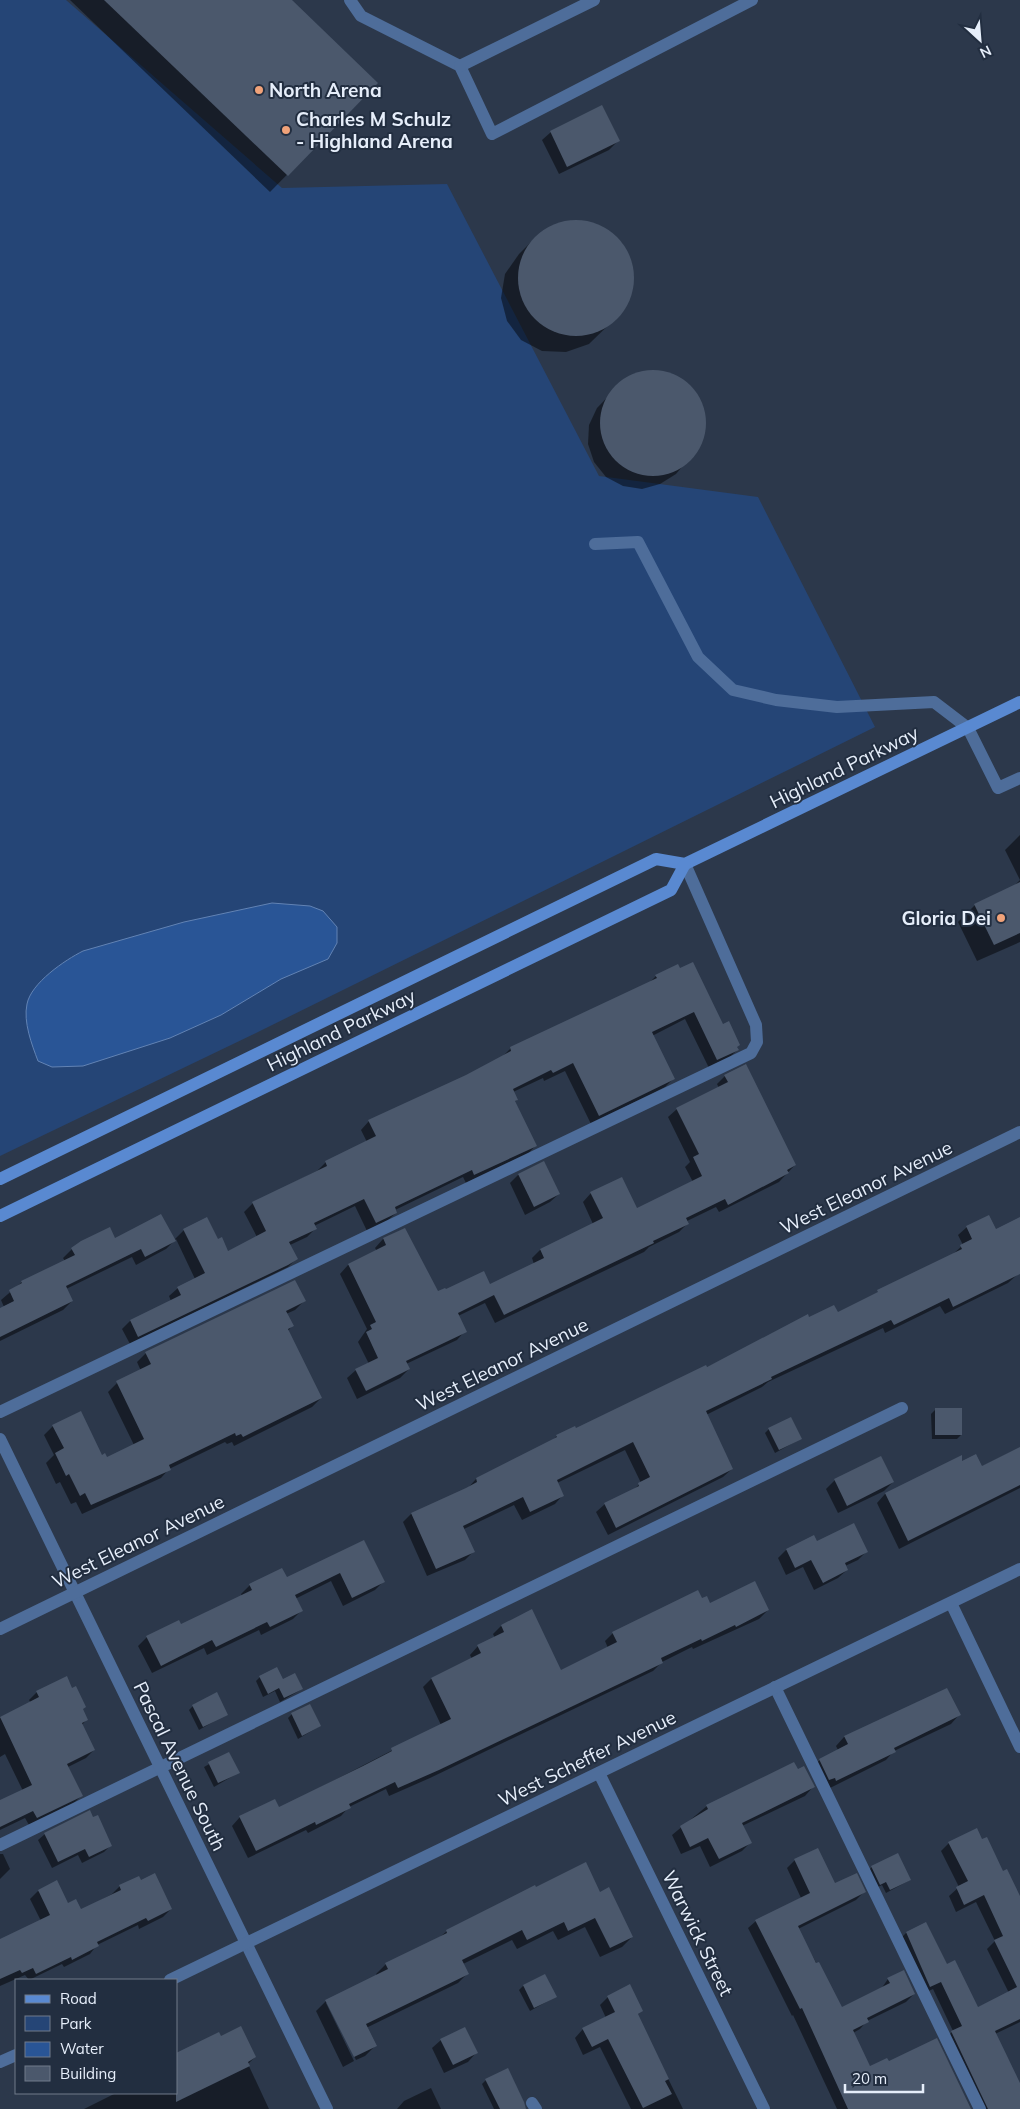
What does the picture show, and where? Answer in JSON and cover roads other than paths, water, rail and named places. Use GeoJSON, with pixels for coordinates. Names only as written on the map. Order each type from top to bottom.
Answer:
{"type":"FeatureCollection","features":[{"type":"Feature","properties":{"kind":"street"},"geometry":{"type":"LineString","coordinates":[[350,0],[361,16],[460,66],[492,134],[752,0]]}},
{"type":"Feature","properties":{"kind":"street"},"geometry":{"type":"LineString","coordinates":[[460,66],[594,0]]}},
{"type":"Feature","properties":{"kind":"street"},"geometry":{"type":"LineString","coordinates":[[595,544],[638,542],[698,657],[733,690],[776,700],[837,707],[934,702],[968,728],[998,788],[1020,778]]}},
{"type":"Feature","properties":{"kind":"street","name":"Highland Parkway"},"geometry":{"type":"LineString","coordinates":[[0,1179],[656,860],[685,864],[1020,702]]}},
{"type":"Feature","properties":{"kind":"street"},"geometry":{"type":"LineString","coordinates":[[0,1412],[751,1053],[758,1042],[756,1025],[685,864]]}},
{"type":"Feature","properties":{"kind":"street","name":"Highland Parkway"},"geometry":{"type":"LineString","coordinates":[[0,1216],[671,890],[685,864]]}},
{"type":"Feature","properties":{"kind":"street","name":"West Eleanor Avenue"},"geometry":{"type":"LineString","coordinates":[[0,1629],[1020,1132]]}},
{"type":"Feature","properties":{"kind":"street"},"geometry":{"type":"LineString","coordinates":[[0,1846],[902,1408]]}},
{"type":"Feature","properties":{"kind":"street","name":"Pascal Avenue South"},"geometry":{"type":"LineString","coordinates":[[0,1439],[327,2109]]}},
{"type":"Feature","properties":{"kind":"street","name":"West Scheffer Avenue"},"geometry":{"type":"LineString","coordinates":[[172,1979],[1020,1569]]}},
{"type":"Feature","properties":{"kind":"street"},"geometry":{"type":"LineString","coordinates":[[951,1603],[1020,1747]]}},
{"type":"Feature","properties":{"kind":"street"},"geometry":{"type":"LineString","coordinates":[[775,1687],[980,2109]]}},
{"type":"Feature","properties":{"kind":"street","name":"Warwick Street"},"geometry":{"type":"LineString","coordinates":[[599,1772],[764,2109]]}},
{"type":"Feature","properties":{"kind":"street"},"geometry":{"type":"LineString","coordinates":[[0,2062],[15,2055]]}},
{"type":"Feature","properties":{"kind":"water"},"geometry":{"type":"Polygon","coordinates":[[[272,903],[310,906],[323,911],[337,927],[337,943],[328,959],[281,979],[221,1015],[170,1038],[83,1066],[52,1067],[38,1061],[27,1026],[27,1004],[35,988],[42,980],[67,960],[83,951],[184,922],[272,903]]]}},
{"type":"Feature","properties":{"kind":"place","name":"North Arena"},"geometry":{"type":"Point","coordinates":[259,90]}},
{"type":"Feature","properties":{"kind":"place","name":"Charles M Schulz - Highland Arena"},"geometry":{"type":"Point","coordinates":[286,130]}},
{"type":"Feature","properties":{"kind":"place","name":"Gloria Dei"},"geometry":{"type":"Point","coordinates":[1001,918]}}]}
